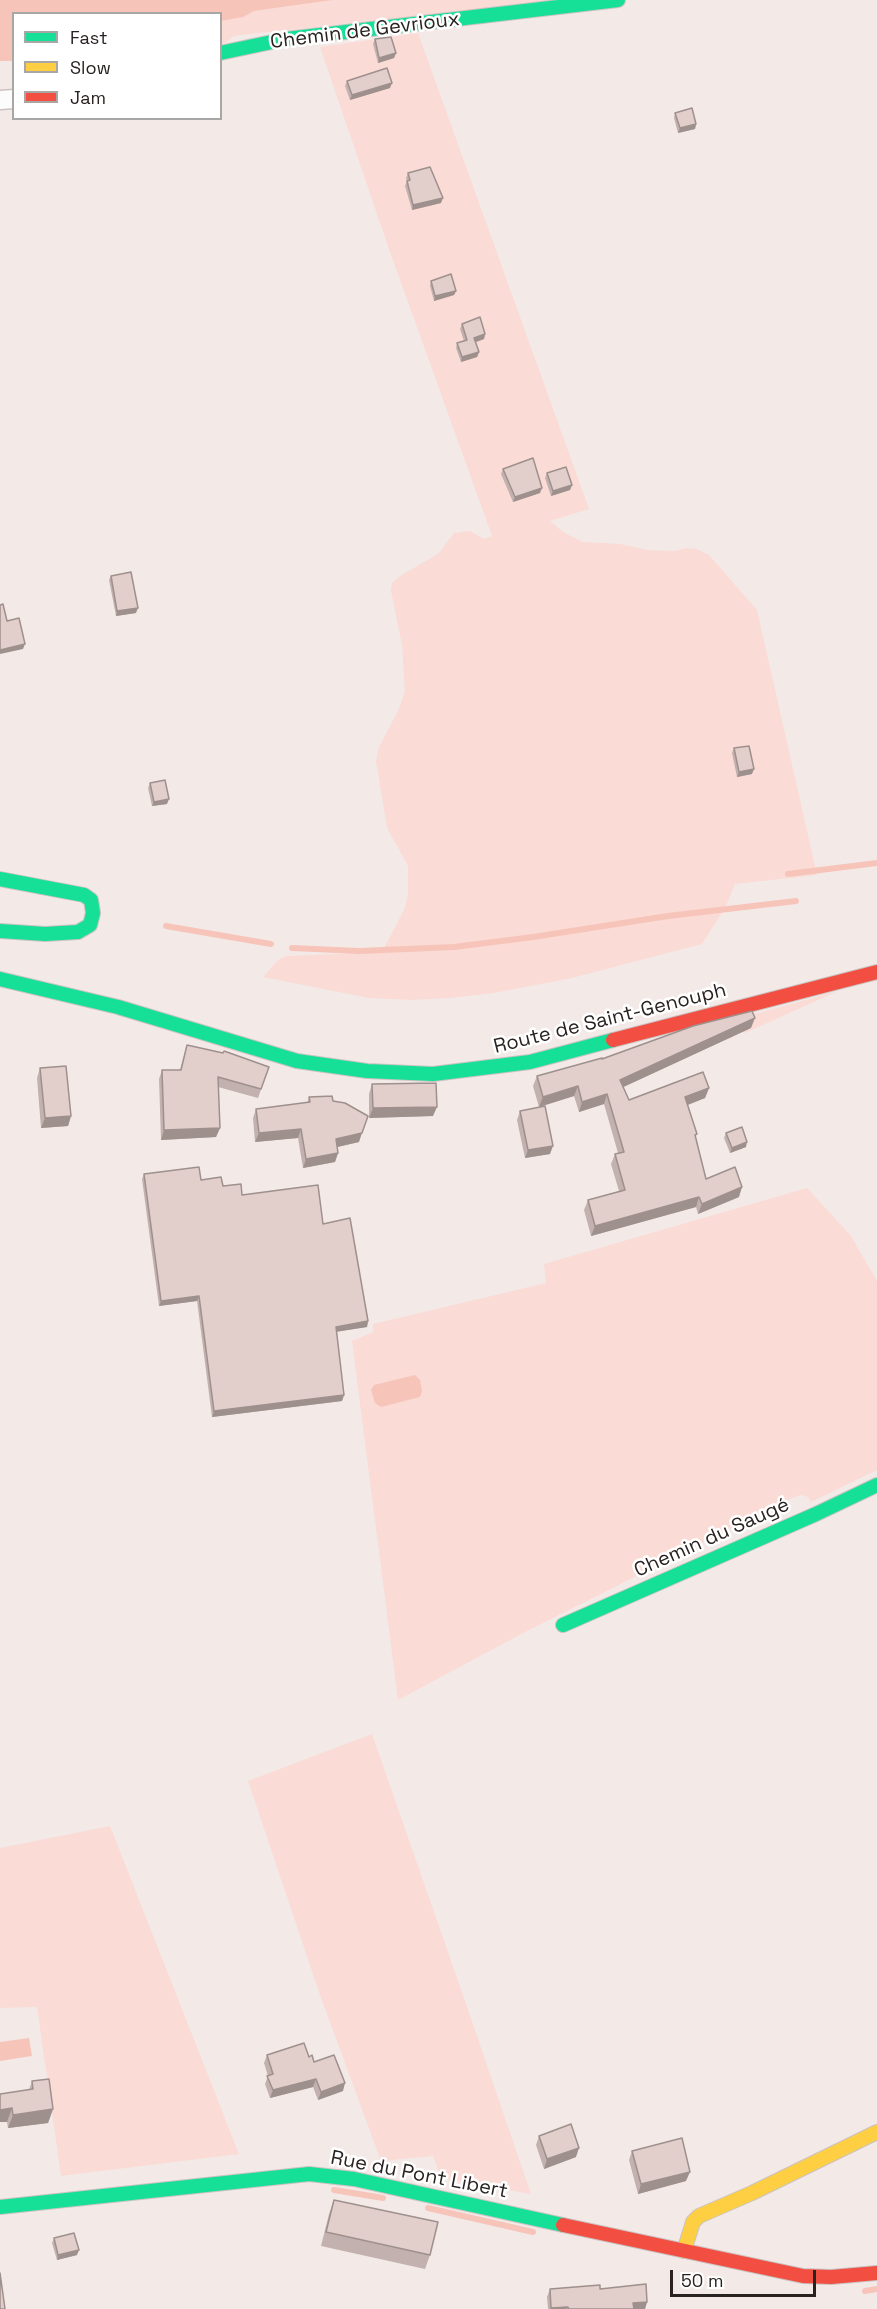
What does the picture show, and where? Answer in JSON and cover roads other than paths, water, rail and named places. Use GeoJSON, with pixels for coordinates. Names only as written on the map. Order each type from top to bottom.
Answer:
{"type":"FeatureCollection","features":[{"type":"Feature","properties":{"kind":"street","name":"Chemin de Gevrioux"},"geometry":{"type":"LineString","coordinates":[[222,53],[286,39],[618,0]]}},
{"type":"Feature","properties":{"kind":"street"},"geometry":{"type":"LineString","coordinates":[[0,879],[84,895],[91,900],[93,914],[90,925],[78,932],[45,934],[0,931]]}},
{"type":"Feature","properties":{"kind":"street","name":"Route de Saint-Genouph"},"geometry":{"type":"LineString","coordinates":[[0,979],[129,1010],[297,1061],[367,1071],[434,1074],[530,1062],[877,972]]}},
{"type":"Feature","properties":{"kind":"street","name":"Chemin du Saugé"},"geometry":{"type":"LineString","coordinates":[[562,1625],[877,1485]]}},
{"type":"Feature","properties":{"kind":"street"},"geometry":{"type":"LineString","coordinates":[[684,2251],[693,2222],[699,2216],[752,2193],[877,2132]]}},
{"type":"Feature","properties":{"kind":"street","name":"Rue du Pont Libert"},"geometry":{"type":"LineString","coordinates":[[0,2207],[309,2174],[354,2179],[803,2276],[831,2277],[877,2273]]}},
{"type":"Feature","properties":{"kind":"waterway"},"geometry":{"type":"LineString","coordinates":[[788,874],[877,863]]}},
{"type":"Feature","properties":{"kind":"waterway"},"geometry":{"type":"LineString","coordinates":[[292,948],[359,951],[454,947],[668,916],[796,901]]}},
{"type":"Feature","properties":{"kind":"waterway"},"geometry":{"type":"LineString","coordinates":[[166,926],[271,944]]}},
{"type":"Feature","properties":{"kind":"waterway"},"geometry":{"type":"LineString","coordinates":[[334,2190],[383,2198]]}},
{"type":"Feature","properties":{"kind":"waterway"},"geometry":{"type":"LineString","coordinates":[[428,2208],[533,2232]]}},
{"type":"Feature","properties":{"kind":"waterway"},"geometry":{"type":"LineString","coordinates":[[865,2291],[877,2289]]}}]}
